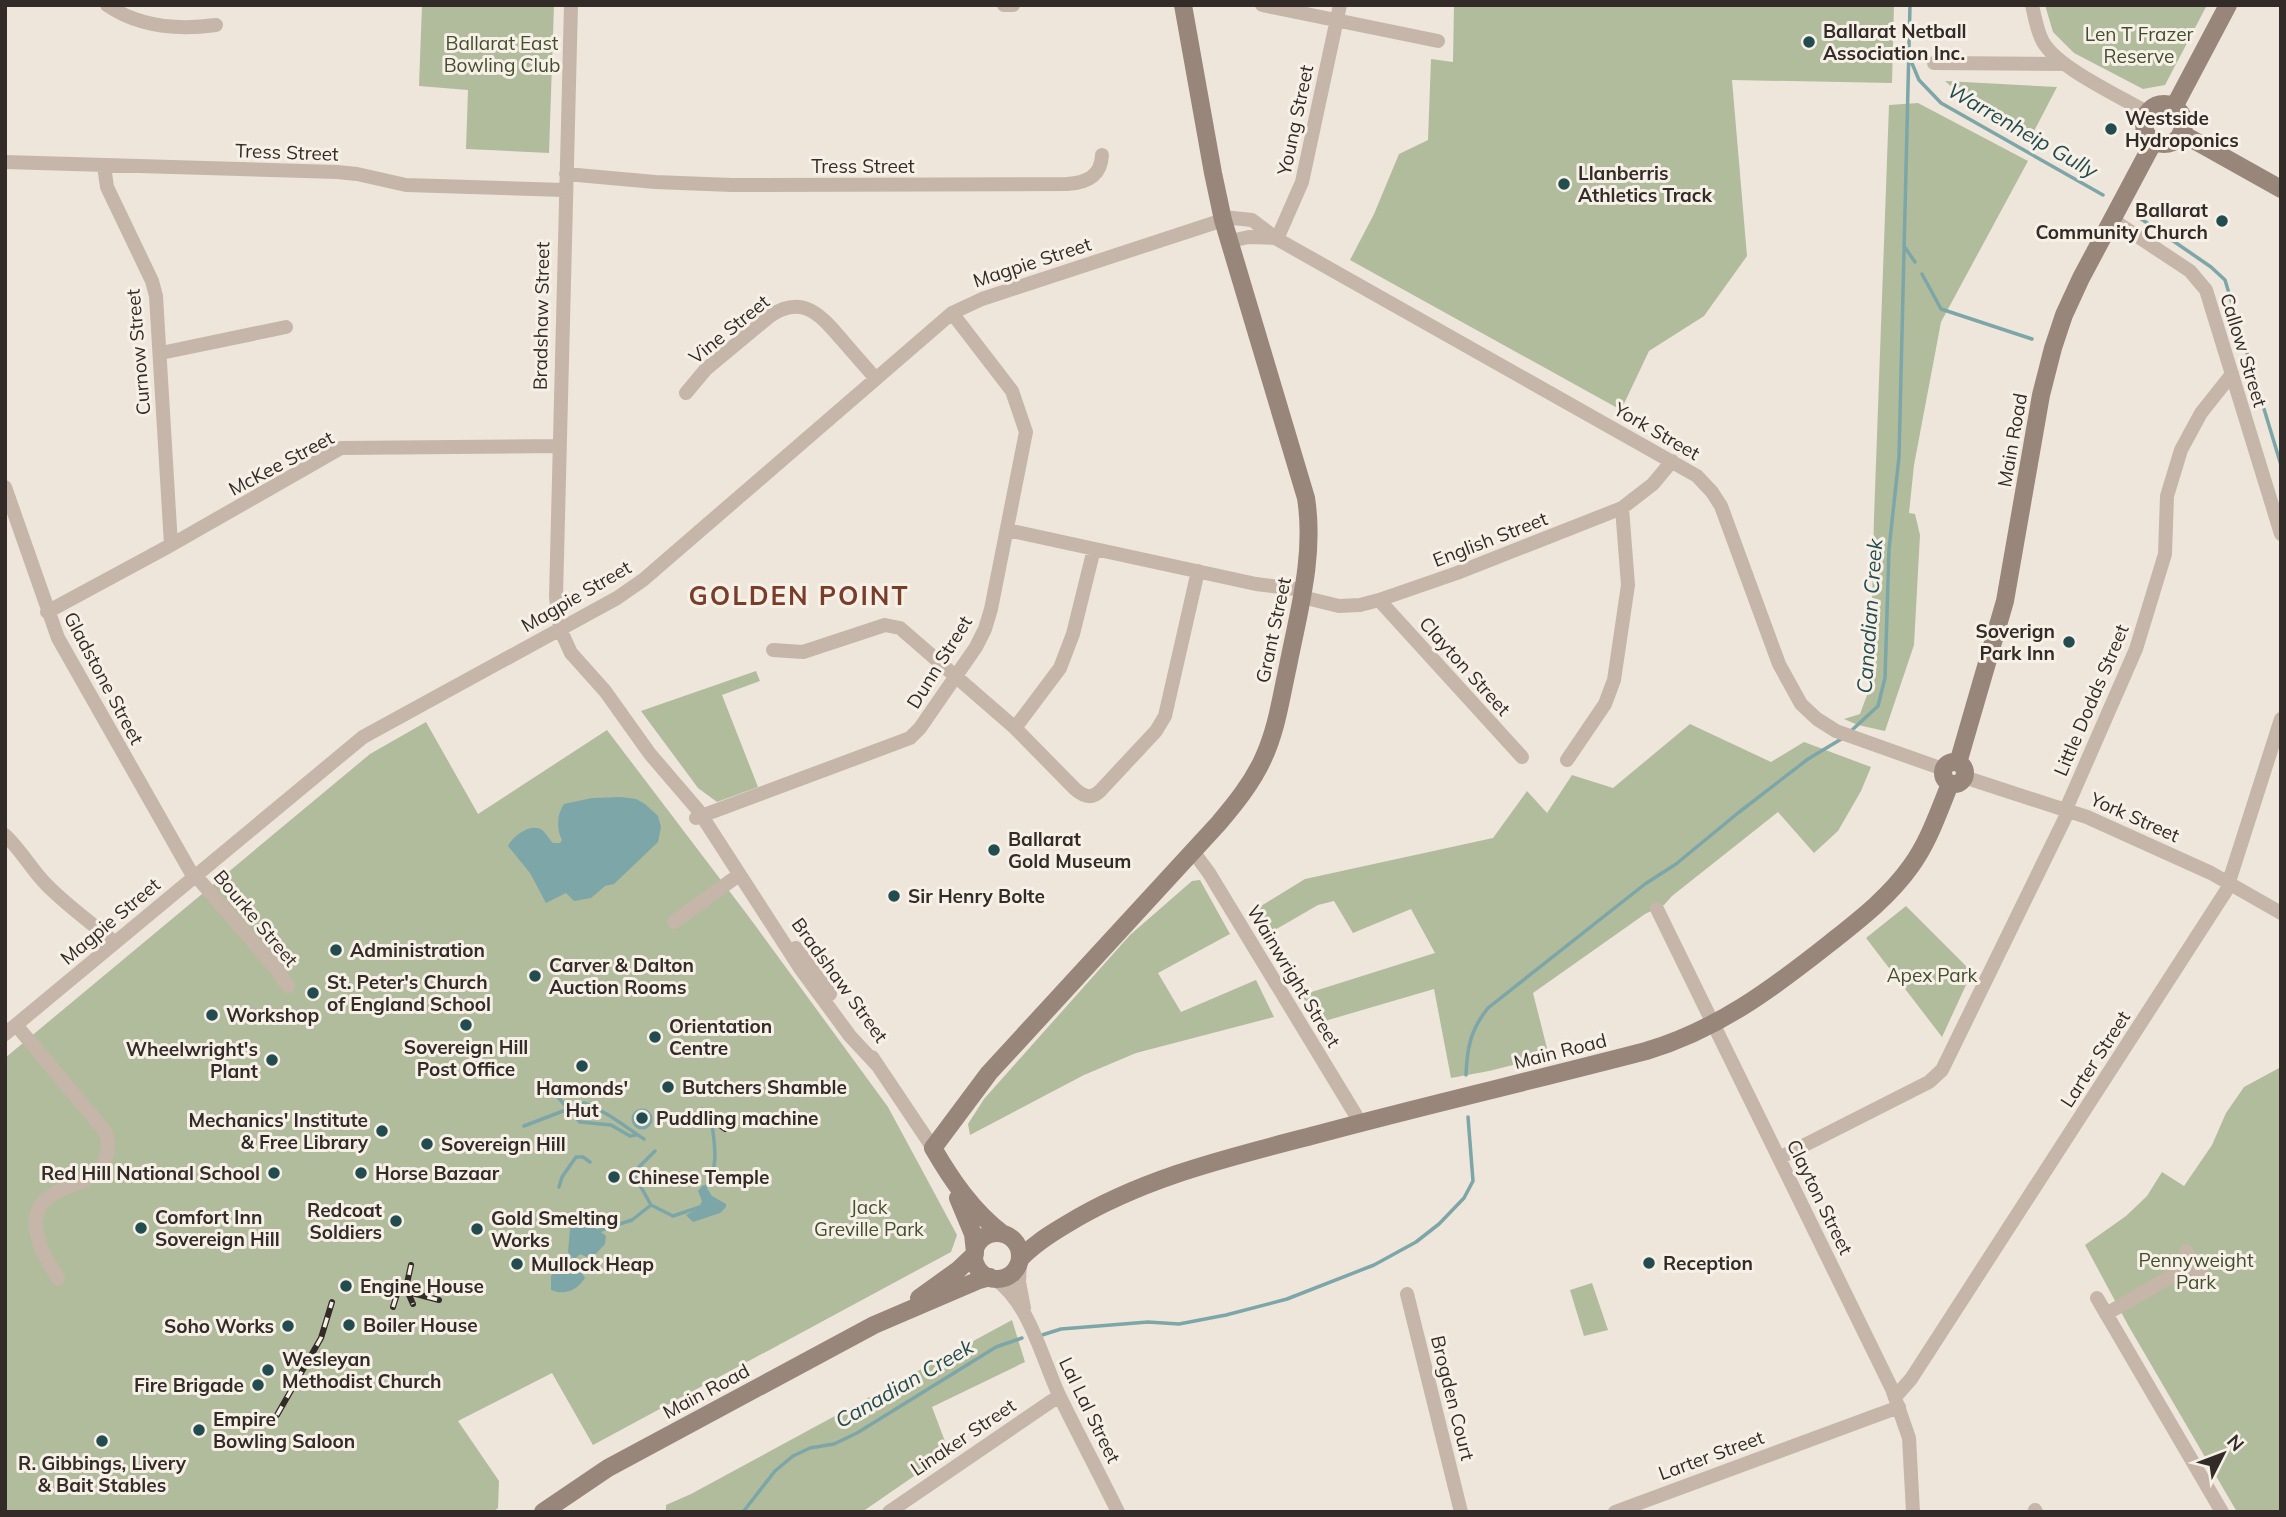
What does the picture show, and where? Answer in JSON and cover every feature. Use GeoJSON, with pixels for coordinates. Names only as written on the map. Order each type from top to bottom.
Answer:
{"type":"FeatureCollection","features":[{"type":"Feature","properties":{"kind":"main road","name":"Grant Street"},"geometry":{"type":"LineString","coordinates":[[935,1151],[989,1073],[1236,802],[1263,759],[1274,730],[1303,594],[1310,550],[1310,519],[1223,219],[1183,5]]}},
{"type":"Feature","properties":{"kind":"main road"},"geometry":{"type":"LineString","coordinates":[[2174,107],[2228,5]]}},
{"type":"Feature","properties":{"kind":"main road"},"geometry":{"type":"LineString","coordinates":[[2161,104],[2174,107],[2183,119],[2181,133],[2177,139],[2167,143],[2154,141],[2145,128],[2148,113],[2161,104]]}},
{"type":"Feature","properties":{"kind":"main road"},"geometry":{"type":"LineString","coordinates":[[2181,133],[2281,189]]}},
{"type":"Feature","properties":{"kind":"main road","name":"Main Road"},"geometry":{"type":"LineString","coordinates":[[1020,1260],[1038,1242],[1085,1213],[1182,1171],[1360,1122],[1646,1051],[1687,1037],[1715,1024],[1776,985],[1889,893],[1928,840],[1954,773],[2000,623],[2041,395],[2053,348],[2071,299],[2154,141]]}},
{"type":"Feature","properties":{"kind":"main road","name":"Bradshaw Street"},"geometry":{"type":"LineString","coordinates":[[935,1151],[978,1212],[1004,1234]]}},
{"type":"Feature","properties":{"kind":"main road","name":"Bradshaw Street"},"geometry":{"type":"LineString","coordinates":[[935,1151],[970,1225],[975,1253]]}},
{"type":"Feature","properties":{"kind":"main road","name":"Main Road"},"geometry":{"type":"LineString","coordinates":[[1004,1234],[1035,1231],[1085,1213]]}},
{"type":"Feature","properties":{"kind":"main road"},"geometry":{"type":"LineString","coordinates":[[993,1233],[1004,1234],[1017,1244],[1020,1260],[1010,1275],[992,1278],[978,1268],[975,1253],[978,1243],[985,1237],[993,1233]]}},
{"type":"Feature","properties":{"kind":"main road","name":"Main Road"},"geometry":{"type":"LineString","coordinates":[[893,1316],[942,1282],[975,1253]]}},
{"type":"Feature","properties":{"kind":"main road","name":"Main Road"},"geometry":{"type":"LineString","coordinates":[[543,1512],[608,1468],[893,1316],[979,1280],[992,1278]]}},
{"type":"Feature","properties":{"kind":"street"},"geometry":{"type":"LineString","coordinates":[[107,5],[128,18],[153,24],[193,27],[216,25]]}},
{"type":"Feature","properties":{"kind":"street","name":"Bradshaw Street"},"geometry":{"type":"LineString","coordinates":[[571,5],[556,597],[560,628],[576,642],[604,691],[650,754],[673,793],[698,817],[727,852],[770,919],[804,958],[821,989],[861,1037],[935,1151]]}},
{"type":"Feature","properties":{"kind":"street"},"geometry":{"type":"LineString","coordinates":[[1003,5],[1013,5]]}},
{"type":"Feature","properties":{"kind":"street"},"geometry":{"type":"LineString","coordinates":[[1262,5],[1438,41]]}},
{"type":"Feature","properties":{"kind":"street","name":"Young Street"},"geometry":{"type":"LineString","coordinates":[[1277,239],[1302,182],[1340,5]]}},
{"type":"Feature","properties":{"kind":"street"},"geometry":{"type":"LineString","coordinates":[[2032,5],[2044,43],[2065,64],[2148,113]]}},
{"type":"Feature","properties":{"kind":"street"},"geometry":{"type":"LineString","coordinates":[[1934,63],[2065,64]]}},
{"type":"Feature","properties":{"kind":"street","name":"Tress Street"},"geometry":{"type":"LineString","coordinates":[[566,173],[641,181],[732,185],[1073,184],[1087,181],[1095,175],[1102,155]]}},
{"type":"Feature","properties":{"kind":"street","name":"Tress Street"},"geometry":{"type":"LineString","coordinates":[[5,162],[337,172],[406,185],[565,190]]}},
{"type":"Feature","properties":{"kind":"street","name":"Curnow Street"},"geometry":{"type":"LineString","coordinates":[[104,166],[107,187],[155,289],[171,545]]}},
{"type":"Feature","properties":{"kind":"street","name":"York Street"},"geometry":{"type":"LineString","coordinates":[[1223,219],[1250,219],[1277,239],[1702,480],[1715,496],[1788,685],[1811,715],[1836,731],[1954,773],[2068,809],[2193,864],[2281,914]]}},
{"type":"Feature","properties":{"kind":"street","name":"Magpie Street"},"geometry":{"type":"LineString","coordinates":[[11,1030],[363,737],[625,593],[643,580],[952,313],[982,299],[1223,219]]}},
{"type":"Feature","properties":{"kind":"street","name":"Callow Street"},"geometry":{"type":"LineString","coordinates":[[2113,220],[2184,267],[2201,282],[2209,297],[2274,519],[2281,534]]}},
{"type":"Feature","properties":{"kind":"street","name":"York Street"},"geometry":{"type":"LineString","coordinates":[[1230,241],[1259,236],[1277,239]]}},
{"type":"Feature","properties":{"kind":"street","name":"Vine Street"},"geometry":{"type":"LineString","coordinates":[[686,393],[706,369],[770,316],[787,307],[811,309],[823,318],[876,379]]}},
{"type":"Feature","properties":{"kind":"street","name":"Dunn Street"},"geometry":{"type":"LineString","coordinates":[[698,817],[910,737],[920,728],[976,647],[987,624],[1026,438],[1012,391],[952,313]]}},
{"type":"Feature","properties":{"kind":"street"},"geometry":{"type":"LineString","coordinates":[[161,353],[285,327]]}},
{"type":"Feature","properties":{"kind":"street","name":"Little Dodds Street"},"geometry":{"type":"LineString","coordinates":[[1779,1158],[1929,1082],[1942,1070],[2068,809],[2136,649],[2164,559],[2167,496],[2181,450],[2201,413],[2232,374]]}},
{"type":"Feature","properties":{"kind":"street","name":"McKee Street"},"geometry":{"type":"LineString","coordinates":[[47,612],[341,448],[559,446]]}},
{"type":"Feature","properties":{"kind":"street","name":"English Street"},"geometry":{"type":"LineString","coordinates":[[1007,530],[1198,570],[1346,606],[1379,600],[1457,573],[1622,508],[1653,484],[1672,461]]}},
{"type":"Feature","properties":{"kind":"street","name":"Gladstone Street"},"geometry":{"type":"LineString","coordinates":[[5,488],[47,612],[64,651],[194,876]]}},
{"type":"Feature","properties":{"kind":"street"},"geometry":{"type":"LineString","coordinates":[[1567,760],[1605,704],[1614,680],[1628,585],[1622,508]]}},
{"type":"Feature","properties":{"kind":"street"},"geometry":{"type":"LineString","coordinates":[[2274,519],[2281,539]]}},
{"type":"Feature","properties":{"kind":"street"},"geometry":{"type":"LineString","coordinates":[[1015,728],[1051,684],[1065,659],[1094,549]]}},
{"type":"Feature","properties":{"kind":"street"},"geometry":{"type":"LineString","coordinates":[[773,650],[806,652],[879,627],[893,625],[904,631],[1015,728],[1075,789],[1087,796],[1097,794],[1164,719],[1198,570]]}},
{"type":"Feature","properties":{"kind":"street","name":"Clayton Street"},"geometry":{"type":"LineString","coordinates":[[1379,600],[1522,757]]}},
{"type":"Feature","properties":{"kind":"street","name":"Larter Street"},"geometry":{"type":"LineString","coordinates":[[1615,1512],[1897,1402],[2230,883],[2281,719]]}},
{"type":"Feature","properties":{"kind":"street","name":"Bradshaw Street"},"geometry":{"type":"LineString","coordinates":[[698,817],[709,843],[752,894]]}},
{"type":"Feature","properties":{"kind":"street"},"geometry":{"type":"LineString","coordinates":[[5,835],[52,890],[114,942]]}},
{"type":"Feature","properties":{"kind":"street","name":"Wainwright Street"},"geometry":{"type":"LineString","coordinates":[[1192,850],[1209,873],[1360,1122]]}},
{"type":"Feature","properties":{"kind":"street","name":"Bourke Street"},"geometry":{"type":"LineString","coordinates":[[194,876],[274,966],[288,986]]}},
{"type":"Feature","properties":{"kind":"street"},"geometry":{"type":"LineString","coordinates":[[674,922],[736,877]]}},
{"type":"Feature","properties":{"kind":"street","name":"Clayton Street"},"geometry":{"type":"LineString","coordinates":[[1657,909],[1897,1402],[1909,1438],[1913,1512]]}},
{"type":"Feature","properties":{"kind":"street"},"geometry":{"type":"LineString","coordinates":[[11,1030],[105,1131],[108,1139],[106,1160],[95,1174],[54,1192],[46,1198],[39,1210],[37,1226],[40,1246],[58,1279]]}},
{"type":"Feature","properties":{"kind":"street"},"geometry":{"type":"LineString","coordinates":[[2106,1314],[2190,1257],[2201,1277]]}},
{"type":"Feature","properties":{"kind":"street","name":"Lal Lal Street"},"geometry":{"type":"LineString","coordinates":[[1020,1260],[1018,1282],[1028,1323]]}},
{"type":"Feature","properties":{"kind":"street","name":"Lal Lal Street"},"geometry":{"type":"LineString","coordinates":[[992,1278],[1011,1294],[1028,1323],[1059,1396],[1118,1512]]}},
{"type":"Feature","properties":{"kind":"street","name":"Brogden Court"},"geometry":{"type":"LineString","coordinates":[[1407,1294],[1461,1512]]}},
{"type":"Feature","properties":{"kind":"street"},"geometry":{"type":"LineString","coordinates":[[2097,1298],[2222,1512]]}},
{"type":"Feature","properties":{"kind":"street","name":"Linaker Street"},"geometry":{"type":"LineString","coordinates":[[889,1512],[1059,1396]]}},
{"type":"Feature","properties":{"kind":"green space","name":"Ballarat East Bowling Club"},"geometry":{"type":"Polygon","coordinates":[[[422,5],[554,5],[549,153],[466,149],[468,90],[419,86],[422,5]]]}},
{"type":"Feature","properties":{"kind":"green space","name":"Llanberris Athletics Track"},"geometry":{"type":"Polygon","coordinates":[[[1454,5],[1894,5],[1892,83],[1732,80],[1747,256],[1704,316],[1649,351],[1621,410],[1350,260],[1374,214],[1399,154],[1428,140],[1431,59],[1453,62],[1454,5]]]}},
{"type":"Feature","properties":{"kind":"green space","name":"Len T Frazer Reserve"},"geometry":{"type":"Polygon","coordinates":[[[2045,5],[2207,5],[2165,85],[2143,89],[2074,53],[2053,32],[2045,5]]]}},
{"type":"Feature","properties":{"kind":"green space"},"geometry":{"type":"Polygon","coordinates":[[[1945,81],[2057,87],[2032,135],[1962,96],[1945,81]]]}},
{"type":"Feature","properties":{"kind":"green space"},"geometry":{"type":"Polygon","coordinates":[[[1918,103],[2028,161],[1941,322],[1914,465],[1909,513],[1915,514],[1920,535],[1914,645],[1885,731],[1844,719],[1860,714],[1870,687],[1889,105],[1918,103]]]}},
{"type":"Feature","properties":{"kind":"green space"},"geometry":{"type":"Polygon","coordinates":[[[756,671],[760,681],[722,695],[758,787],[717,802],[698,788],[641,711],[756,671]]]}},
{"type":"Feature","properties":{"kind":"green space","name":"Sovereign Hill"},"geometry":{"type":"Polygon","coordinates":[[[426,722],[478,814],[607,730],[888,1107],[957,1235],[951,1252],[593,1445],[552,1373],[458,1421],[499,1481],[498,1508],[493,1512],[5,1512],[5,1058],[370,754],[426,722]]]}},
{"type":"Feature","properties":{"kind":"green space"},"geometry":{"type":"Polygon","coordinates":[[[1690,724],[1771,762],[1804,742],[1871,767],[1861,791],[1838,831],[1814,853],[1778,812],[1664,905],[1645,914],[1533,993],[1549,1056],[1451,1078],[1434,989],[1318,1023],[1302,995],[1435,953],[1411,909],[1353,933],[1334,901],[1318,905],[1266,935],[1251,912],[1305,879],[1493,838],[1527,791],[1547,813],[1572,775],[1613,788],[1690,724]]]}},
{"type":"Feature","properties":{"kind":"green space"},"geometry":{"type":"Polygon","coordinates":[[[1200,880],[1230,934],[1158,973],[1181,1012],[1256,980],[1274,1017],[1136,1053],[1084,1075],[970,1135],[968,1124],[984,1099],[1130,935],[1192,881],[1200,880]]]}},
{"type":"Feature","properties":{"kind":"green space","name":"Apex Park"},"geometry":{"type":"Polygon","coordinates":[[[1906,906],[1972,972],[1942,1037],[1866,938],[1906,906]]]}},
{"type":"Feature","properties":{"kind":"green space","name":"Pennyweight Park"},"geometry":{"type":"Polygon","coordinates":[[[2281,1067],[2281,1512],[2237,1512],[2128,1325],[2085,1245],[2126,1216],[2147,1196],[2162,1172],[2184,1186],[2212,1145],[2226,1113],[2244,1087],[2281,1067]]]}},
{"type":"Feature","properties":{"kind":"green space"},"geometry":{"type":"Polygon","coordinates":[[[1592,1283],[1608,1330],[1584,1336],[1570,1290],[1592,1283]]]}},
{"type":"Feature","properties":{"kind":"green space"},"geometry":{"type":"Polygon","coordinates":[[[1012,1320],[1025,1362],[932,1407],[949,1452],[862,1512],[666,1512],[666,1505],[1012,1320]]]}},
{"type":"Feature","properties":{"kind":"water"},"geometry":{"type":"Polygon","coordinates":[[[592,798],[636,799],[658,816],[661,827],[658,842],[614,884],[605,886],[591,898],[574,901],[566,893],[546,903],[530,873],[508,846],[510,842],[527,829],[538,828],[553,843],[560,843],[562,840],[558,821],[564,804],[592,798]]]}},
{"type":"Feature","properties":{"kind":"water"},"geometry":{"type":"Polygon","coordinates":[[[705,1185],[712,1196],[726,1204],[726,1207],[720,1213],[693,1222],[686,1215],[698,1209],[702,1201],[698,1191],[705,1185]]]}},
{"type":"Feature","properties":{"kind":"water"},"geometry":{"type":"Polygon","coordinates":[[[588,1223],[606,1236],[605,1244],[591,1259],[580,1254],[574,1260],[568,1252],[570,1228],[588,1223]]]}},
{"type":"Feature","properties":{"kind":"water"},"geometry":{"type":"Polygon","coordinates":[[[563,1267],[582,1273],[585,1278],[570,1291],[551,1290],[551,1276],[557,1268],[563,1267]]]}},
{"type":"Feature","properties":{"kind":"waterway","name":"Canadian Creek"},"geometry":{"type":"LineString","coordinates":[[1851,731],[1878,706],[1885,678],[1889,549],[1899,457],[1910,5]]}},
{"type":"Feature","properties":{"kind":"waterway","name":"Warrenheip Gully"},"geometry":{"type":"LineString","coordinates":[[1911,61],[1919,80],[1941,103],[2103,195]]}},
{"type":"Feature","properties":{"kind":"waterway","name":"Warrenheip Gully"},"geometry":{"type":"LineString","coordinates":[[2137,216],[2211,267],[2225,280],[2281,465]]}},
{"type":"Feature","properties":{"kind":"waterway"},"geometry":{"type":"LineString","coordinates":[[1904,246],[1915,262]]}},
{"type":"Feature","properties":{"kind":"waterway"},"geometry":{"type":"LineString","coordinates":[[1922,274],[1941,309],[2032,339]]}},
{"type":"Feature","properties":{"kind":"waterway","name":"Canadian Creek"},"geometry":{"type":"LineString","coordinates":[[1466,1075],[1471,1039],[1488,1008],[1808,759],[1843,738]]}},
{"type":"Feature","properties":{"kind":"waterway"},"geometry":{"type":"LineString","coordinates":[[549,1087],[580,1122],[611,1125],[630,1136],[636,1135]]}},
{"type":"Feature","properties":{"kind":"waterway"},"geometry":{"type":"LineString","coordinates":[[524,1126],[584,1103],[644,1139]]}},
{"type":"Feature","properties":{"kind":"waterway"},"geometry":{"type":"LineString","coordinates":[[642,1115],[646,1119],[642,1123],[638,1119],[642,1115]]}},
{"type":"Feature","properties":{"kind":"waterway","name":"Canadian Creek"},"geometry":{"type":"LineString","coordinates":[[1042,1335],[1061,1329],[1148,1322],[1179,1324],[1226,1315],[1287,1299],[1374,1265],[1416,1242],[1439,1224],[1464,1198],[1473,1181],[1468,1117]]}},
{"type":"Feature","properties":{"kind":"waterway"},"geometry":{"type":"LineString","coordinates":[[705,1188],[714,1166],[712,1124]]}},
{"type":"Feature","properties":{"kind":"waterway"},"geometry":{"type":"LineString","coordinates":[[598,1231],[632,1220],[651,1205],[636,1178],[637,1169],[655,1151]]}},
{"type":"Feature","properties":{"kind":"waterway"},"geometry":{"type":"LineString","coordinates":[[559,1187],[562,1177],[576,1157],[583,1157],[590,1162]]}},
{"type":"Feature","properties":{"kind":"waterway"},"geometry":{"type":"LineString","coordinates":[[651,1205],[673,1216],[700,1207]]}},
{"type":"Feature","properties":{"kind":"waterway"},"geometry":{"type":"LineString","coordinates":[[566,1268],[570,1258]]}},
{"type":"Feature","properties":{"kind":"waterway","name":"Canadian Creek"},"geometry":{"type":"LineString","coordinates":[[743,1512],[775,1471],[793,1456],[810,1448],[834,1444],[857,1433],[996,1347],[1022,1338]]}},
{"type":"Feature","properties":{"kind":"railway"},"geometry":{"type":"LineString","coordinates":[[702,1111],[725,1129]]}},
{"type":"Feature","properties":{"kind":"railway"},"geometry":{"type":"LineString","coordinates":[[411,1265],[406,1288],[413,1304]]}},
{"type":"Feature","properties":{"kind":"railway"},"geometry":{"type":"LineString","coordinates":[[408,1292],[439,1300]]}},
{"type":"Feature","properties":{"kind":"railway"},"geometry":{"type":"LineString","coordinates":[[393,1307],[397,1294]]}},
{"type":"Feature","properties":{"kind":"railway"},"geometry":{"type":"LineString","coordinates":[[277,1415],[321,1338],[332,1302]]}},
{"type":"Feature","properties":{"kind":"place","name":"Ballarat Netball Association Inc."},"geometry":{"type":"Point","coordinates":[1809,42]}},
{"type":"Feature","properties":{"kind":"place","name":"Westside Hydroponics"},"geometry":{"type":"Point","coordinates":[2111,129]}},
{"type":"Feature","properties":{"kind":"place","name":"Llanberris Athletics Track"},"geometry":{"type":"Point","coordinates":[1564,184]}},
{"type":"Feature","properties":{"kind":"place","name":"Ballarat Community Church"},"geometry":{"type":"Point","coordinates":[2222,221]}},
{"type":"Feature","properties":{"kind":"place","name":"Soverign Park Inn"},"geometry":{"type":"Point","coordinates":[2069,642]}},
{"type":"Feature","properties":{"kind":"place","name":"Ballarat Gold Museum"},"geometry":{"type":"Point","coordinates":[994,850]}},
{"type":"Feature","properties":{"kind":"place","name":"Sir Henry Bolte"},"geometry":{"type":"Point","coordinates":[894,896]}},
{"type":"Feature","properties":{"kind":"place","name":"Administration"},"geometry":{"type":"Point","coordinates":[336,950]}},
{"type":"Feature","properties":{"kind":"place","name":"Carver & Dalton Auction Rooms"},"geometry":{"type":"Point","coordinates":[535,976]}},
{"type":"Feature","properties":{"kind":"place","name":"St. Peter's Church of England School"},"geometry":{"type":"Point","coordinates":[313,993]}},
{"type":"Feature","properties":{"kind":"place","name":"Workshop"},"geometry":{"type":"Point","coordinates":[212,1015]}},
{"type":"Feature","properties":{"kind":"place","name":"Sovereign Hill Post Office"},"geometry":{"type":"Point","coordinates":[466,1025]}},
{"type":"Feature","properties":{"kind":"place","name":"Orientation Centre"},"geometry":{"type":"Point","coordinates":[655,1037]}},
{"type":"Feature","properties":{"kind":"place","name":"Wheelwright's Plant"},"geometry":{"type":"Point","coordinates":[272,1060]}},
{"type":"Feature","properties":{"kind":"place","name":"Hamonds' Hut"},"geometry":{"type":"Point","coordinates":[582,1066]}},
{"type":"Feature","properties":{"kind":"place","name":"Butchers Shamble"},"geometry":{"type":"Point","coordinates":[668,1087]}},
{"type":"Feature","properties":{"kind":"place","name":"Puddling machine"},"geometry":{"type":"Point","coordinates":[642,1118]}},
{"type":"Feature","properties":{"kind":"place","name":"Mechanics' Institute & Free Library"},"geometry":{"type":"Point","coordinates":[382,1131]}},
{"type":"Feature","properties":{"kind":"place","name":"Sovereign Hill"},"geometry":{"type":"Point","coordinates":[427,1144]}},
{"type":"Feature","properties":{"kind":"place","name":"Red Hill National School"},"geometry":{"type":"Point","coordinates":[274,1173]}},
{"type":"Feature","properties":{"kind":"place","name":"Horse Bazaar"},"geometry":{"type":"Point","coordinates":[361,1173]}},
{"type":"Feature","properties":{"kind":"place","name":"Chinese Temple"},"geometry":{"type":"Point","coordinates":[614,1177]}},
{"type":"Feature","properties":{"kind":"place","name":"Redcoat Soldiers"},"geometry":{"type":"Point","coordinates":[396,1221]}},
{"type":"Feature","properties":{"kind":"place","name":"Comfort Inn Sovereign Hill"},"geometry":{"type":"Point","coordinates":[141,1228]}},
{"type":"Feature","properties":{"kind":"place","name":"Gold Smelting Works"},"geometry":{"type":"Point","coordinates":[477,1229]}},
{"type":"Feature","properties":{"kind":"place","name":"Reception"},"geometry":{"type":"Point","coordinates":[1649,1263]}},
{"type":"Feature","properties":{"kind":"place","name":"Mullock Heap"},"geometry":{"type":"Point","coordinates":[517,1264]}},
{"type":"Feature","properties":{"kind":"place","name":"Engine House"},"geometry":{"type":"Point","coordinates":[346,1286]}},
{"type":"Feature","properties":{"kind":"place","name":"Boiler House"},"geometry":{"type":"Point","coordinates":[349,1325]}},
{"type":"Feature","properties":{"kind":"place","name":"Soho Works"},"geometry":{"type":"Point","coordinates":[288,1326]}},
{"type":"Feature","properties":{"kind":"place","name":"Wesleyan Methodist Church"},"geometry":{"type":"Point","coordinates":[268,1370]}},
{"type":"Feature","properties":{"kind":"place","name":"Fire Brigade"},"geometry":{"type":"Point","coordinates":[258,1385]}},
{"type":"Feature","properties":{"kind":"place","name":"Empire Bowling Saloon"},"geometry":{"type":"Point","coordinates":[199,1430]}},
{"type":"Feature","properties":{"kind":"place","name":"R. Gibbings, Livery & Bait Stables"},"geometry":{"type":"Point","coordinates":[102,1441]}},
{"type":"Feature","properties":{"kind":"district","name":"GOLDEN POINT"},"geometry":{"type":"Point","coordinates":[799,595]}},
{"type":"Feature","properties":{"kind":"park label","name":"Jack Greville Park"},"geometry":{"type":"Point","coordinates":[869,1218]}}]}
